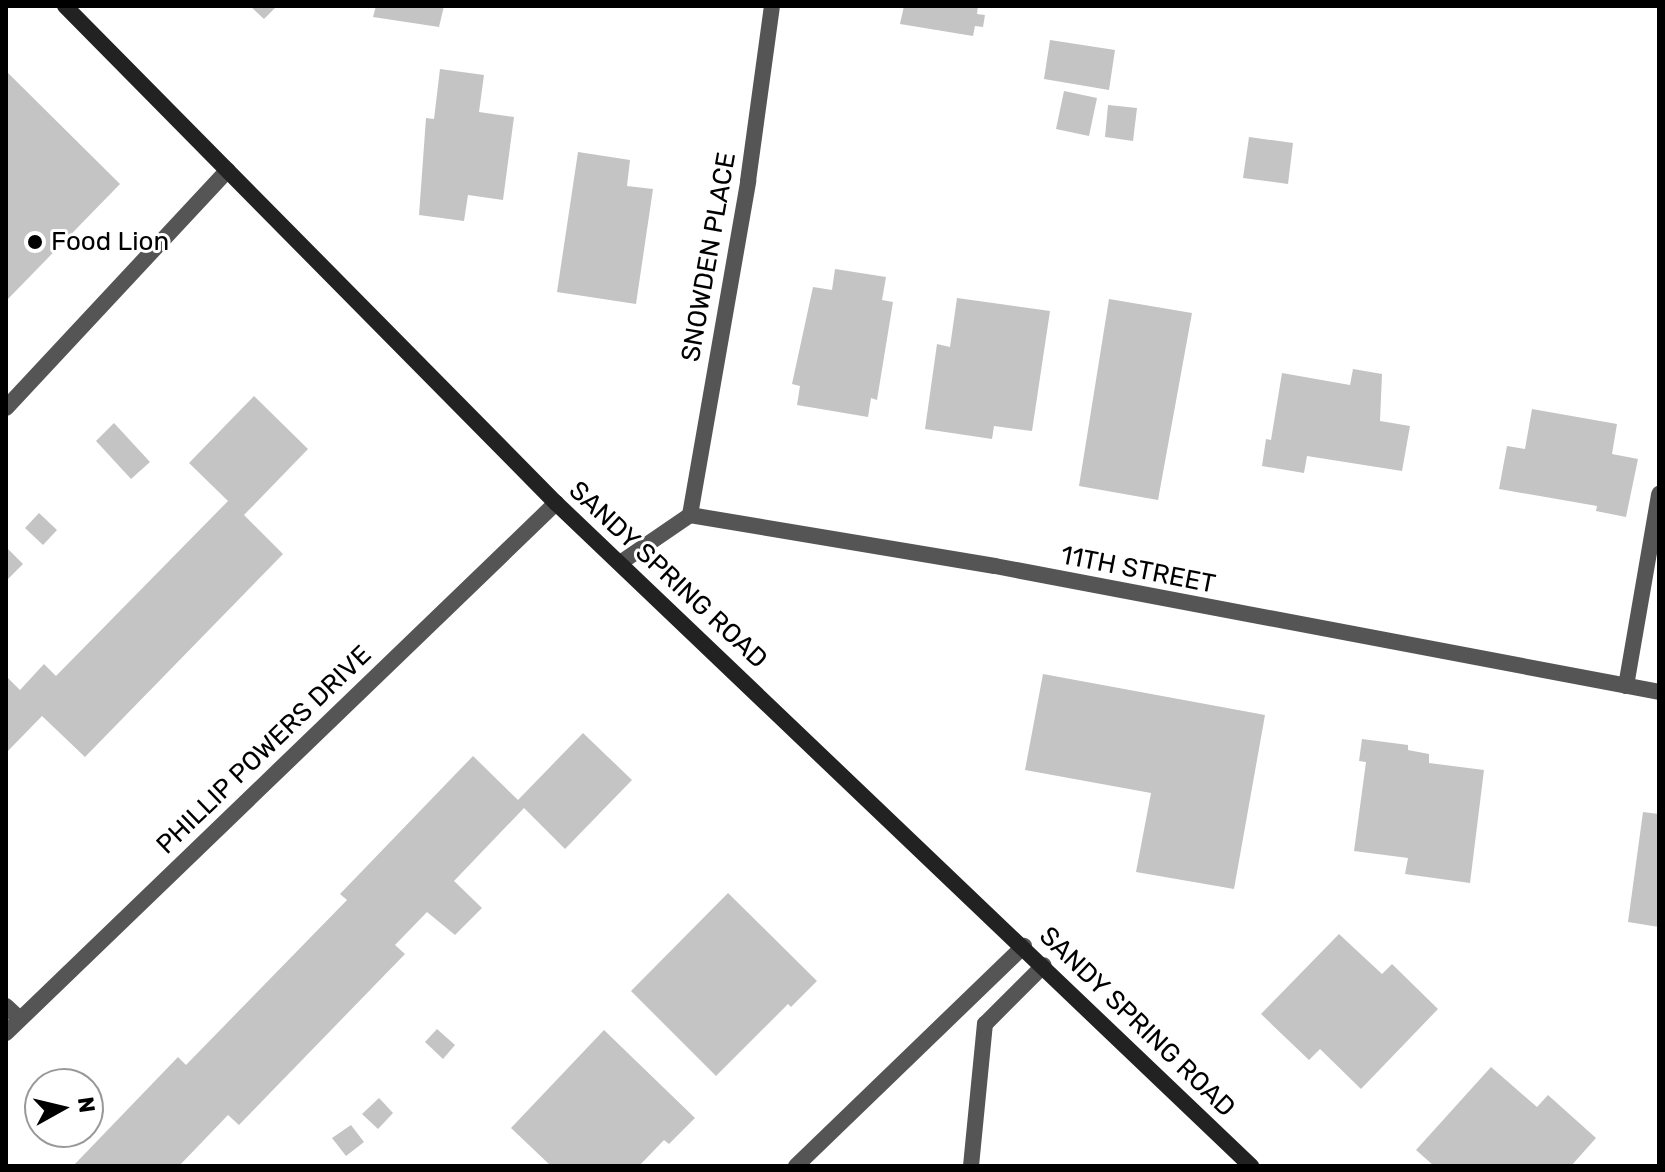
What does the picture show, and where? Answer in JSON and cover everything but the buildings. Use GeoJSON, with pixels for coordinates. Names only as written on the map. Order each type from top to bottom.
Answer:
{"type":"FeatureCollection","features":[{"type":"Feature","properties":{"kind":"street","name":"SANDY SPRING ROAD"},"geometry":{"type":"LineString","coordinates":[[65,6],[556,503],[1044,965],[1251,1166]]}},
{"type":"Feature","properties":{"kind":"street","name":"SNOWDEN PLACE"},"geometry":{"type":"LineString","coordinates":[[690,515],[748,181],[772,6]]}},
{"type":"Feature","properties":{"kind":"street"},"geometry":{"type":"LineString","coordinates":[[6,408],[228,170]]}},
{"type":"Feature","properties":{"kind":"street"},"geometry":{"type":"LineString","coordinates":[[1626,686],[1659,494]]}},
{"type":"Feature","properties":{"kind":"street","name":"PHILLIP POWERS DRIVE"},"geometry":{"type":"LineString","coordinates":[[6,1033],[556,503]]}},
{"type":"Feature","properties":{"kind":"street"},"geometry":{"type":"LineString","coordinates":[[620,563],[690,515]]}},
{"type":"Feature","properties":{"kind":"street","name":"11TH STREET"},"geometry":{"type":"LineString","coordinates":[[690,515],[995,566],[1659,692]]}},
{"type":"Feature","properties":{"kind":"street"},"geometry":{"type":"LineString","coordinates":[[796,1166],[1024,946]]}},
{"type":"Feature","properties":{"kind":"street"},"geometry":{"type":"LineString","coordinates":[[971,1166],[985,1024],[1044,965]]}},
{"type":"Feature","properties":{"kind":"street"},"geometry":{"type":"LineString","coordinates":[[6,1006],[19,1018]]}},
{"type":"Feature","properties":{"kind":"place","name":"Food Lion"},"geometry":{"type":"Point","coordinates":[35,242]}}]}
